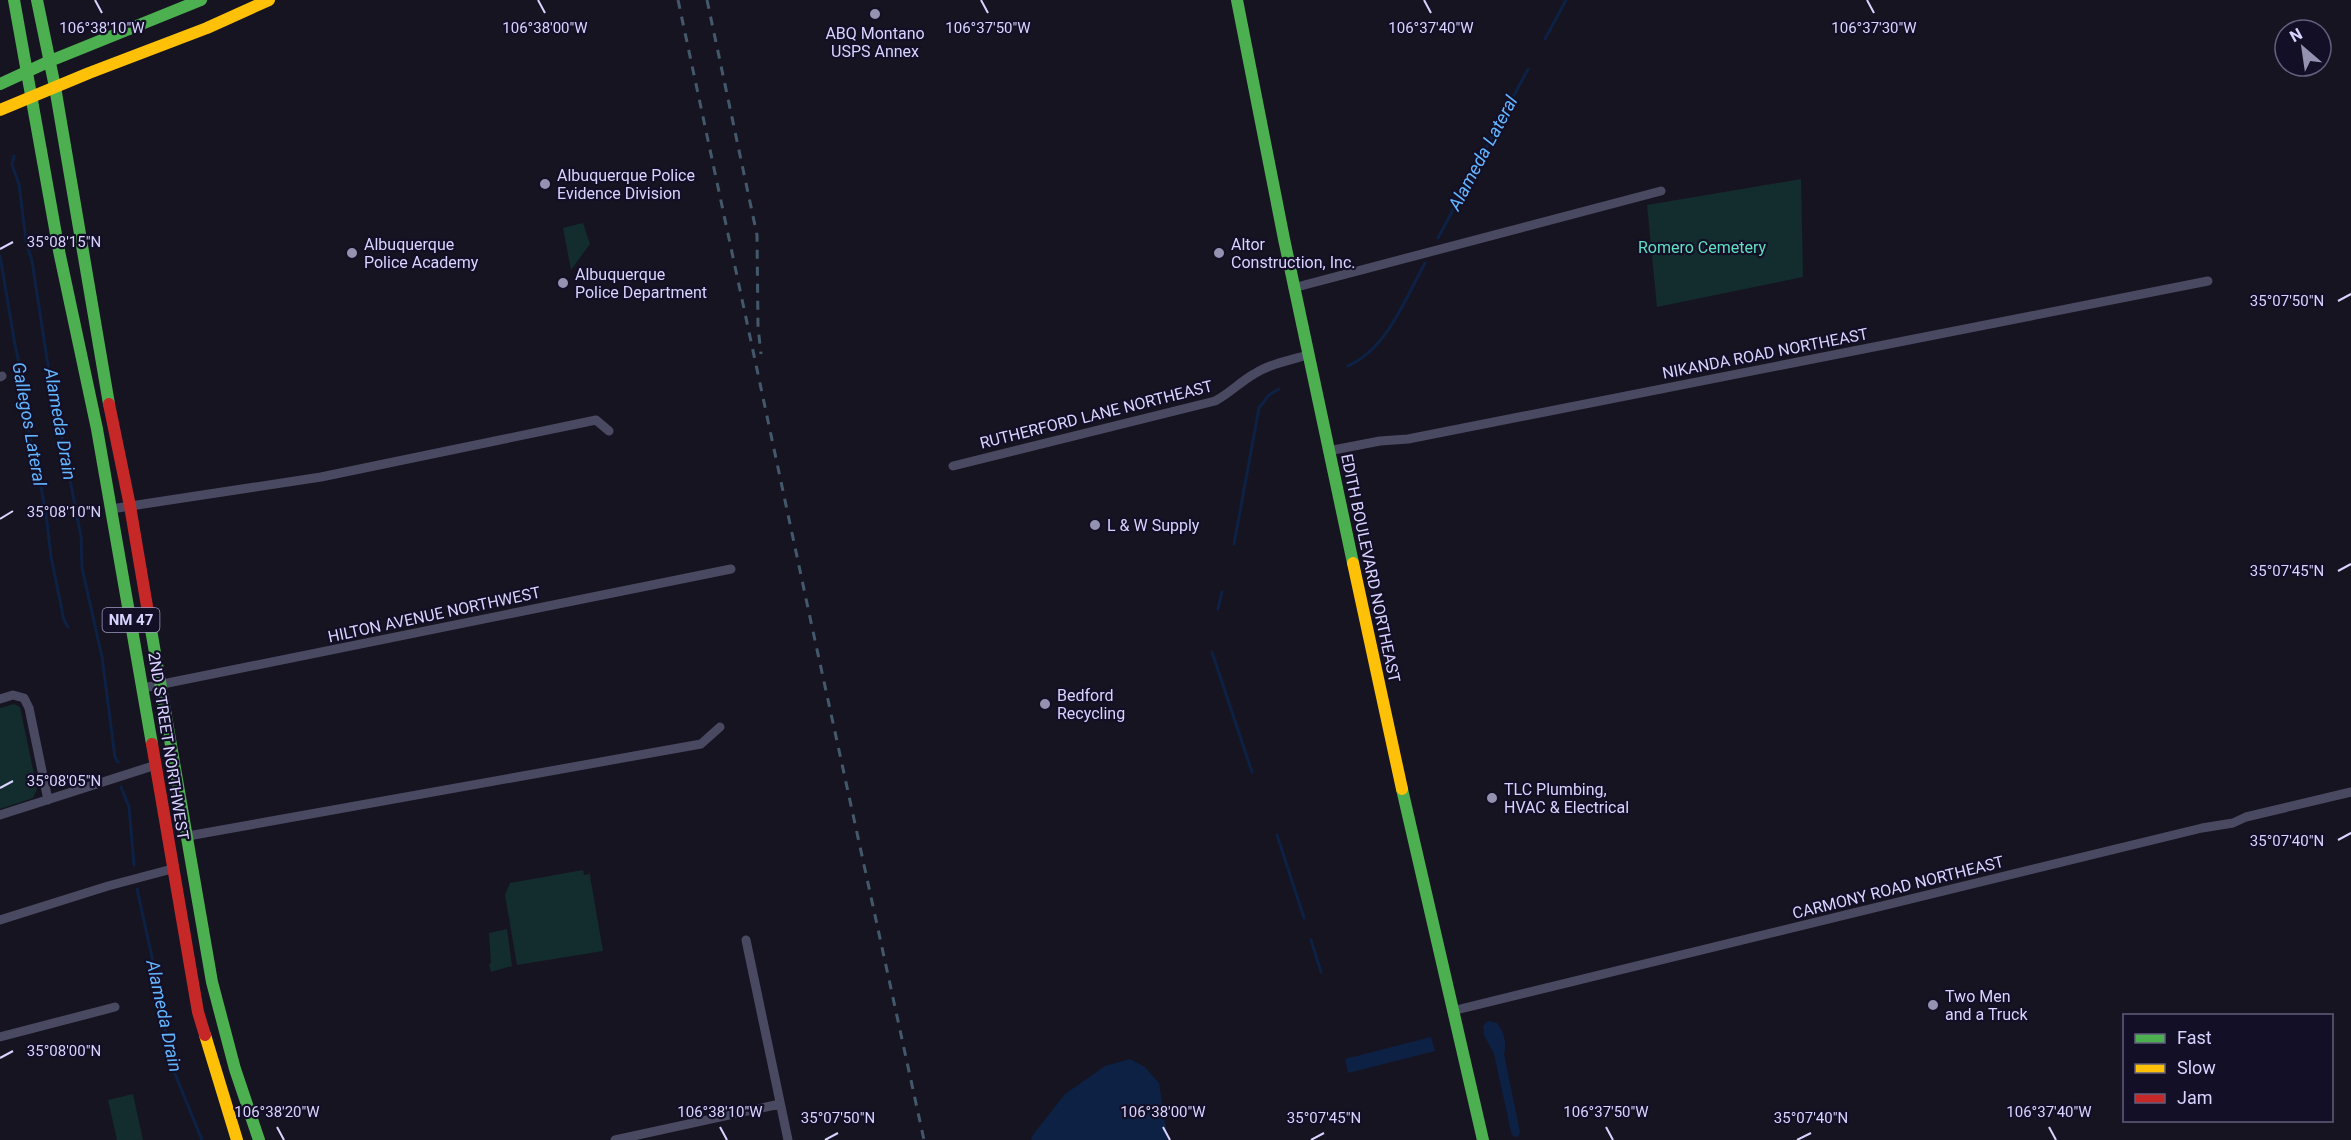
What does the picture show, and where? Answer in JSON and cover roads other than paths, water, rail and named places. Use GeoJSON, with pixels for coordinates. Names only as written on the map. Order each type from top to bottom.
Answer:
{"type":"FeatureCollection","features":[{"type":"Feature","properties":{"kind":"main road","name":"2ND STREET NORTHWEST"},"geometry":{"type":"LineString","coordinates":[[14,0],[58,251],[90,395],[111,509],[198,1012],[237,1140]]}},
{"type":"Feature","properties":{"kind":"main road","name":"2ND STREET NORTHWEST"},"geometry":{"type":"LineString","coordinates":[[37,0],[55,87],[111,415],[130,506],[159,686],[188,836],[216,1003],[259,1140]]}},
{"type":"Feature","properties":{"kind":"main road"},"geometry":{"type":"LineString","coordinates":[[0,84],[50,61],[201,0]]}},
{"type":"Feature","properties":{"kind":"main road"},"geometry":{"type":"LineString","coordinates":[[0,110],[205,29],[269,0]]}},
{"type":"Feature","properties":{"kind":"main road","name":"EDITH BOULEVARD NORTHEAST"},"geometry":{"type":"LineString","coordinates":[[1237,0],[1293,288],[1328,451],[1452,1011],[1483,1140]]}},
{"type":"Feature","properties":{"kind":"street"},"geometry":{"type":"LineString","coordinates":[[1293,288],[1661,191]]}},
{"type":"Feature","properties":{"kind":"street","name":"NIKANDA ROAD NORTHEAST"},"geometry":{"type":"LineString","coordinates":[[1328,451],[1380,441],[1431,435],[2208,282]]}},
{"type":"Feature","properties":{"kind":"street","name":"RUTHERFORD LANE NORTHEAST"},"geometry":{"type":"LineString","coordinates":[[953,465],[1215,402],[1253,374],[1284,361],[1308,355]]}},
{"type":"Feature","properties":{"kind":"street"},"geometry":{"type":"LineString","coordinates":[[111,509],[321,477],[596,420],[609,431]]}},
{"type":"Feature","properties":{"kind":"street","name":"HILTON AVENUE NORTHWEST"},"geometry":{"type":"LineString","coordinates":[[143,688],[731,569]]}},
{"type":"Feature","properties":{"kind":"street"},"geometry":{"type":"LineString","coordinates":[[0,699],[13,695],[24,698],[29,708],[48,800]]}},
{"type":"Feature","properties":{"kind":"street"},"geometry":{"type":"LineString","coordinates":[[188,836],[701,744],[720,727]]}},
{"type":"Feature","properties":{"kind":"street"},"geometry":{"type":"LineString","coordinates":[[0,815],[156,765]]}},
{"type":"Feature","properties":{"kind":"street","name":"CARMONY ROAD NORTHEAST"},"geometry":{"type":"LineString","coordinates":[[1452,1011],[2202,828],[2233,823],[2246,817],[2351,792]]}},
{"type":"Feature","properties":{"kind":"street"},"geometry":{"type":"LineString","coordinates":[[0,920],[108,886],[172,869]]}},
{"type":"Feature","properties":{"kind":"street"},"geometry":{"type":"LineString","coordinates":[[746,940],[788,1140]]}},
{"type":"Feature","properties":{"kind":"street"},"geometry":{"type":"LineString","coordinates":[[0,1037],[115,1007]]}},
{"type":"Feature","properties":{"kind":"street"},"geometry":{"type":"LineString","coordinates":[[615,1140],[780,1104]]}},
{"type":"Feature","properties":{"kind":"water"},"geometry":{"type":"Polygon","coordinates":[[[1488,1021],[1497,1023],[1504,1038],[1504,1054],[1520,1132],[1518,1137],[1513,1136],[1511,1132],[1494,1054],[1484,1035],[1483,1026],[1488,1021]]]}},
{"type":"Feature","properties":{"kind":"water"},"geometry":{"type":"Polygon","coordinates":[[[1431,1037],[1435,1051],[1348,1073],[1345,1059],[1431,1037]]]}},
{"type":"Feature","properties":{"kind":"water"},"geometry":{"type":"Polygon","coordinates":[[[1130,1059],[1145,1067],[1159,1083],[1168,1140],[1031,1140],[1065,1094],[1105,1066],[1130,1059]]]}},
{"type":"Feature","properties":{"kind":"waterway"},"geometry":{"type":"LineString","coordinates":[[1545,39],[1566,0]]}},
{"type":"Feature","properties":{"kind":"waterway","name":"Alameda Lateral"},"geometry":{"type":"LineString","coordinates":[[1438,238],[1528,69]]}},
{"type":"Feature","properties":{"kind":"waterway","name":"Alameda Drain"},"geometry":{"type":"LineString","coordinates":[[14,156],[12,165],[19,184],[26,241],[32,261],[47,359],[81,537],[82,568],[102,657],[115,757],[118,762]]}},
{"type":"Feature","properties":{"kind":"waterway","name":"Gallegos Lateral"},"geometry":{"type":"LineString","coordinates":[[0,256],[24,384],[29,434],[46,514],[51,557],[64,620],[68,627]]}},
{"type":"Feature","properties":{"kind":"waterway"},"geometry":{"type":"LineString","coordinates":[[1348,366],[1374,348],[1394,322],[1425,263]]}},
{"type":"Feature","properties":{"kind":"waterway"},"geometry":{"type":"LineString","coordinates":[[1234,544],[1259,408],[1269,395],[1279,389]]}},
{"type":"Feature","properties":{"kind":"waterway"},"geometry":{"type":"LineString","coordinates":[[1218,609],[1222,592]]}},
{"type":"Feature","properties":{"kind":"waterway","name":"Alameda Lateral"},"geometry":{"type":"LineString","coordinates":[[1212,652],[1252,772]]}},
{"type":"Feature","properties":{"kind":"waterway","name":"Alameda Drain"},"geometry":{"type":"LineString","coordinates":[[121,787],[129,807],[134,865]]}},
{"type":"Feature","properties":{"kind":"waterway"},"geometry":{"type":"LineString","coordinates":[[1277,835],[1304,918]]}},
{"type":"Feature","properties":{"kind":"waterway","name":"Alameda Drain"},"geometry":{"type":"LineString","coordinates":[[137,889],[156,975],[171,1064],[202,1140]]}},
{"type":"Feature","properties":{"kind":"waterway"},"geometry":{"type":"LineString","coordinates":[[1311,940],[1321,972]]}},
{"type":"Feature","properties":{"kind":"railway"},"geometry":{"type":"LineString","coordinates":[[678,0],[924,1140]]}},
{"type":"Feature","properties":{"kind":"railway"},"geometry":{"type":"LineString","coordinates":[[707,0],[757,235],[758,327],[761,354]]}},
{"type":"Feature","properties":{"kind":"place","name":"ABQ Montano USPS Annex"},"geometry":{"type":"Point","coordinates":[875,14]}},
{"type":"Feature","properties":{"kind":"place","name":"Albuquerque Police Evidence Division"},"geometry":{"type":"Point","coordinates":[545,184]}},
{"type":"Feature","properties":{"kind":"place","name":"Albuquerque Police Academy"},"geometry":{"type":"Point","coordinates":[352,253]}},
{"type":"Feature","properties":{"kind":"place","name":"Altor Construction, Inc."},"geometry":{"type":"Point","coordinates":[1219,253]}},
{"type":"Feature","properties":{"kind":"place","name":"Albuquerque Police Department"},"geometry":{"type":"Point","coordinates":[563,283]}},
{"type":"Feature","properties":{"kind":"place","name":"L & W Supply"},"geometry":{"type":"Point","coordinates":[1095,525]}},
{"type":"Feature","properties":{"kind":"place","name":"Bedford Recycling"},"geometry":{"type":"Point","coordinates":[1045,704]}},
{"type":"Feature","properties":{"kind":"place","name":"TLC Plumbing, HVAC & Electrical"},"geometry":{"type":"Point","coordinates":[1492,798]}},
{"type":"Feature","properties":{"kind":"place","name":"Two Men and a Truck"},"geometry":{"type":"Point","coordinates":[1933,1005]}},
{"type":"Feature","properties":{"kind":"park label","name":"Romero Cemetery"},"geometry":{"type":"Point","coordinates":[1702,247]}}]}
